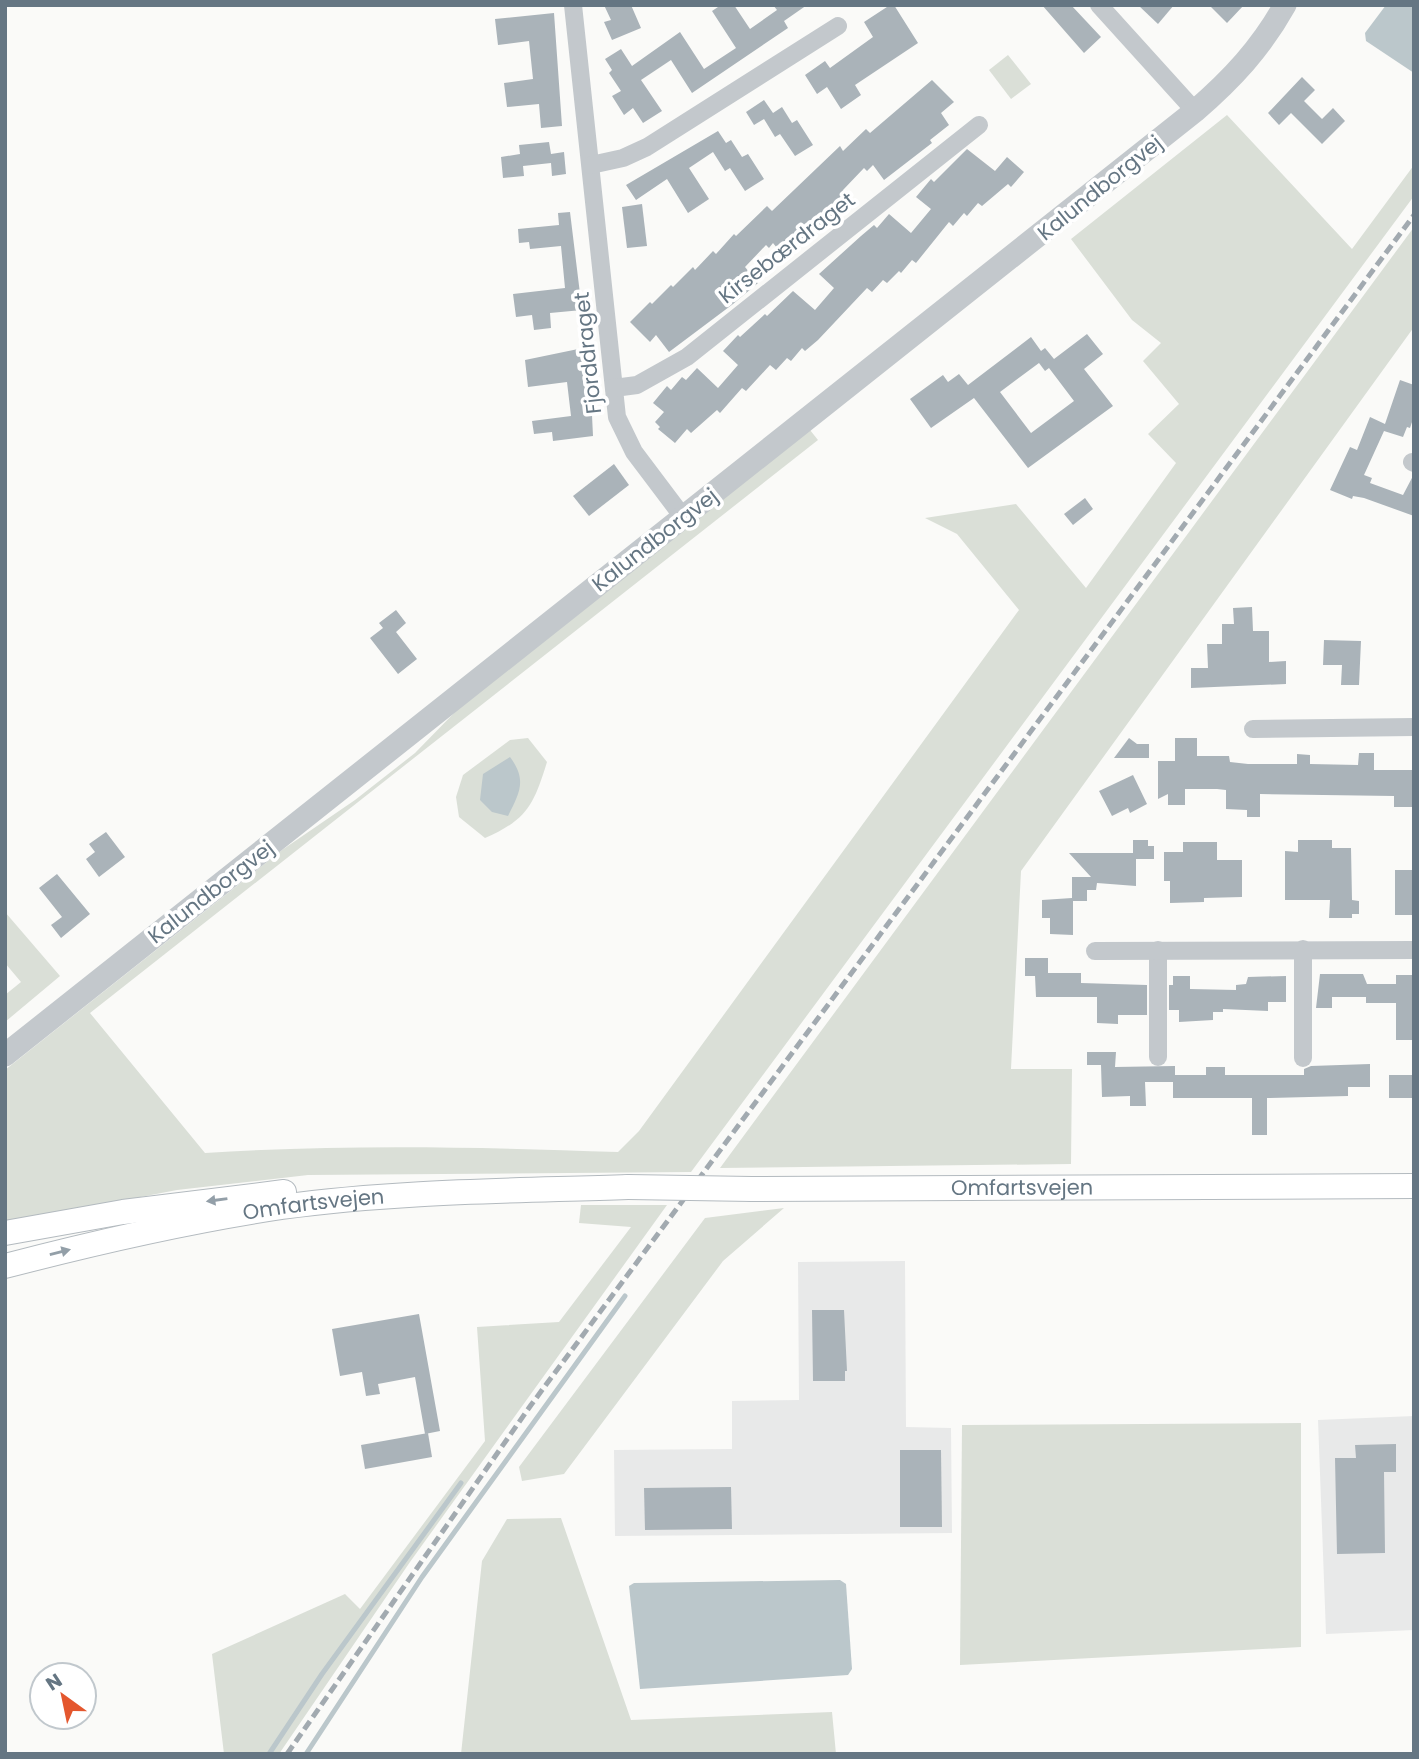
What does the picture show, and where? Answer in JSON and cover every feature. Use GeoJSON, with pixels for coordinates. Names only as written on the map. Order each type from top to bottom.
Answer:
{"type":"FeatureCollection","features":[{"type":"Feature","properties":{"kind":"main road","name":"Omfartsvejen"},"geometry":{"type":"LineString","coordinates":[[5,1233],[124,1212],[287,1192],[369,1186],[752,1189],[1414,1186]]}},
{"type":"Feature","properties":{"kind":"main road","name":"Omfartsvejen"},"geometry":{"type":"LineString","coordinates":[[5,1266],[172,1226],[281,1207],[371,1198],[628,1187]]}},
{"type":"Feature","properties":{"kind":"street","name":"Fjorddraget"},"geometry":{"type":"LineString","coordinates":[[573,5],[618,419],[625,438],[683,517]]}},
{"type":"Feature","properties":{"kind":"street"},"geometry":{"type":"LineString","coordinates":[[1099,5],[1195,111]]}},
{"type":"Feature","properties":{"kind":"street","name":"Kalundborgvej"},"geometry":{"type":"LineString","coordinates":[[5,1055],[1195,111],[1237,75],[1260,46],[1284,5]]}},
{"type":"Feature","properties":{"kind":"street"},"geometry":{"type":"LineString","coordinates":[[591,165],[624,158],[647,147],[838,26]]}},
{"type":"Feature","properties":{"kind":"street","name":"Kirsebærdraget"},"geometry":{"type":"LineString","coordinates":[[614,388],[637,385],[687,356],[979,125]]}},
{"type":"Feature","properties":{"kind":"street"},"geometry":{"type":"LineString","coordinates":[[1253,729],[1414,727]]}},
{"type":"Feature","properties":{"kind":"street"},"geometry":{"type":"LineString","coordinates":[[1303,949],[1303,1058]]}},
{"type":"Feature","properties":{"kind":"street"},"geometry":{"type":"LineString","coordinates":[[1158,950],[1158,1057]]}},
{"type":"Feature","properties":{"kind":"street"},"geometry":{"type":"LineString","coordinates":[[1095,951],[1414,950]]}},
{"type":"Feature","properties":{"kind":"shaded area"},"geometry":{"type":"Polygon","coordinates":[[[1386,5],[1414,5],[1414,73],[1366,41],[1365,33],[1386,5]]]}},
{"type":"Feature","properties":{"kind":"shaded area"},"geometry":{"type":"Polygon","coordinates":[[[1008,55],[1031,84],[1011,99],[989,70],[1008,55]]]}},
{"type":"Feature","properties":{"kind":"shaded area"},"geometry":{"type":"Polygon","coordinates":[[[1227,115],[1352,249],[1414,165],[1414,196],[691,1172],[308,1175],[177,1190],[5,1223],[5,1070],[282,850],[355,800],[415,753],[457,710],[810,430],[818,440],[90,1013],[205,1153],[412,1147],[618,1152],[639,1131],[1019,610],[957,534],[925,518],[1016,504],[1086,588],[1176,463],[1148,434],[1179,404],[1143,361],[1161,343],[1132,320],[1071,239],[1227,115]]]}},
{"type":"Feature","properties":{"kind":"shaded area"},"geometry":{"type":"Polygon","coordinates":[[[1414,227],[1414,327],[1021,871],[1011,1069],[1072,1069],[1071,1164],[720,1168],[1414,227]]]}},
{"type":"Feature","properties":{"kind":"shaded area"},"geometry":{"type":"Polygon","coordinates":[[[528,738],[547,762],[538,789],[520,817],[485,838],[459,817],[456,797],[463,775],[510,740],[528,738]]]}},
{"type":"Feature","properties":{"kind":"shaded area"},"geometry":{"type":"Polygon","coordinates":[[[510,757],[519,773],[520,786],[508,816],[492,812],[480,800],[483,774],[510,757]]]}},
{"type":"Feature","properties":{"kind":"shaded area"},"geometry":{"type":"Polygon","coordinates":[[[5,912],[60,976],[5,1022],[5,995],[21,982],[5,963],[5,912]]]}},
{"type":"Feature","properties":{"kind":"shaded area"},"geometry":{"type":"Polygon","coordinates":[[[581,1205],[667,1205],[410,1562],[279,1754],[224,1754],[212,1654],[345,1594],[360,1609],[485,1441],[477,1327],[559,1322],[631,1227],[579,1223],[581,1205]]]}},
{"type":"Feature","properties":{"kind":"shaded area"},"geometry":{"type":"Polygon","coordinates":[[[784,1208],[723,1261],[564,1474],[522,1481],[519,1467],[705,1218],[784,1208]]]}},
{"type":"Feature","properties":{"kind":"shaded area"},"geometry":{"type":"Polygon","coordinates":[[[905,1261],[906,1427],[951,1428],[952,1533],[615,1536],[614,1450],[732,1449],[732,1401],[799,1400],[798,1262],[905,1261]]]}},
{"type":"Feature","properties":{"kind":"shaded area"},"geometry":{"type":"Polygon","coordinates":[[[1414,1416],[1414,1630],[1326,1634],[1318,1420],[1414,1416]]]}},
{"type":"Feature","properties":{"kind":"shaded area"},"geometry":{"type":"Polygon","coordinates":[[[1301,1423],[1301,1647],[960,1665],[962,1425],[1301,1423]]]}},
{"type":"Feature","properties":{"kind":"shaded area"},"geometry":{"type":"Polygon","coordinates":[[[561,1518],[631,1720],[832,1712],[836,1754],[461,1754],[482,1561],[507,1519],[561,1518]]]}},
{"type":"Feature","properties":{"kind":"shaded area"},"geometry":{"type":"Polygon","coordinates":[[[840,1580],[846,1584],[852,1669],[848,1675],[640,1689],[629,1586],[634,1583],[840,1580]]]}},
{"type":"Feature","properties":{"kind":"building"},"geometry":{"type":"Polygon","coordinates":[[[604,5],[631,5],[641,28],[612,40],[604,22],[611,20],[604,5]]]}},
{"type":"Feature","properties":{"kind":"building"},"geometry":{"type":"Polygon","coordinates":[[[721,5],[734,5],[750,29],[777,10],[773,5],[807,5],[784,21],[788,28],[692,93],[671,60],[641,80],[662,111],[643,123],[633,108],[624,115],[612,96],[621,91],[609,73],[612,70],[605,59],[621,49],[632,66],[680,32],[704,69],[736,48],[712,11],[721,5]]]}},
{"type":"Feature","properties":{"kind":"building"},"geometry":{"type":"Polygon","coordinates":[[[894,5],[918,43],[855,85],[861,95],[841,109],[827,87],[817,94],[805,75],[825,61],[830,68],[873,37],[864,22],[894,5]]]}},
{"type":"Feature","properties":{"kind":"building"},"geometry":{"type":"Polygon","coordinates":[[[1042,5],[1071,5],[1101,37],[1084,53],[1042,5]]]}},
{"type":"Feature","properties":{"kind":"building"},"geometry":{"type":"Polygon","coordinates":[[[1138,5],[1174,5],[1158,24],[1138,5]]]}},
{"type":"Feature","properties":{"kind":"building"},"geometry":{"type":"Polygon","coordinates":[[[1209,5],[1244,5],[1227,23],[1209,5]]]}},
{"type":"Feature","properties":{"kind":"building"},"geometry":{"type":"Polygon","coordinates":[[[554,13],[562,126],[541,128],[539,104],[507,107],[504,83],[533,79],[529,41],[498,45],[495,19],[554,13]]]}},
{"type":"Feature","properties":{"kind":"building"},"geometry":{"type":"Polygon","coordinates":[[[1302,77],[1315,90],[1304,101],[1322,119],[1333,108],[1345,121],[1322,144],[1291,113],[1279,125],[1268,113],[1302,77]]]}},
{"type":"Feature","properties":{"kind":"building"},"geometry":{"type":"Polygon","coordinates":[[[932,80],[954,102],[941,113],[949,125],[930,140],[932,143],[884,180],[873,165],[867,171],[864,168],[843,190],[854,205],[785,258],[773,243],[769,248],[766,245],[745,267],[758,283],[733,304],[669,352],[656,335],[650,342],[630,322],[693,267],[695,270],[713,251],[716,254],[734,234],[736,236],[767,206],[772,211],[840,146],[843,151],[866,129],[870,133],[932,80]]]}},
{"type":"Feature","properties":{"kind":"building"},"geometry":{"type":"Polygon","coordinates":[[[764,100],[773,113],[782,107],[792,123],[797,120],[813,145],[795,156],[780,134],[775,137],[764,119],[754,125],[746,112],[764,100]]]}},
{"type":"Feature","properties":{"kind":"building"},"geometry":{"type":"Polygon","coordinates":[[[718,131],[726,143],[731,140],[742,157],[748,154],[764,179],[745,191],[730,168],[725,171],[713,152],[689,168],[709,199],[688,213],[667,179],[636,200],[626,185],[718,131]]]}},
{"type":"Feature","properties":{"kind":"building"},"geometry":{"type":"Polygon","coordinates":[[[549,142],[551,154],[564,152],[566,174],[552,176],[551,163],[523,166],[524,176],[503,178],[501,157],[520,154],[519,145],[549,142]]]}},
{"type":"Feature","properties":{"kind":"building"},"geometry":{"type":"Polygon","coordinates":[[[967,149],[995,171],[1007,157],[1024,172],[1011,187],[1008,184],[982,206],[978,203],[967,216],[964,213],[953,226],[949,222],[916,263],[912,260],[901,273],[899,271],[887,283],[883,280],[872,292],[867,288],[818,340],[805,351],[802,348],[791,361],[787,358],[776,370],[770,365],[746,391],[742,388],[720,413],[717,410],[691,433],[687,429],[675,443],[658,429],[660,427],[655,422],[664,412],[653,403],[667,386],[671,390],[682,377],[686,380],[697,368],[718,388],[738,365],[723,351],[738,335],[740,337],[765,314],[767,316],[793,291],[815,310],[834,288],[819,274],[874,225],[877,228],[889,214],[911,233],[931,209],[916,197],[931,179],[934,182],[967,149]]]}},
{"type":"Feature","properties":{"kind":"building"},"geometry":{"type":"Polygon","coordinates":[[[642,204],[647,246],[627,248],[622,207],[642,204]]]}},
{"type":"Feature","properties":{"kind":"building"},"geometry":{"type":"Polygon","coordinates":[[[570,212],[582,310],[550,313],[551,328],[534,330],[532,315],[516,317],[513,294],[565,288],[561,246],[530,249],[529,242],[519,243],[518,229],[559,225],[558,213],[570,212]]]}},
{"type":"Feature","properties":{"kind":"building"},"geometry":{"type":"Polygon","coordinates":[[[1087,334],[1103,354],[1084,369],[1113,406],[1028,468],[974,398],[931,428],[910,399],[943,375],[948,382],[959,374],[968,385],[1031,337],[1041,351],[1045,348],[1054,359],[1087,334]],[[1039,363],[1000,392],[1031,433],[1074,401],[1049,368],[1045,371],[1039,363]]]}},
{"type":"Feature","properties":{"kind":"building"},"geometry":{"type":"Polygon","coordinates":[[[583,348],[586,374],[590,374],[593,436],[553,441],[552,432],[534,434],[532,421],[571,416],[567,382],[528,387],[525,360],[583,348]]]}},
{"type":"Feature","properties":{"kind":"building"},"geometry":{"type":"Polygon","coordinates":[[[1400,380],[1414,385],[1414,416],[1410,428],[1407,427],[1403,437],[1384,431],[1364,475],[1372,478],[1370,483],[1403,495],[1414,474],[1414,516],[1364,498],[1353,496],[1352,499],[1330,490],[1350,447],[1357,450],[1370,417],[1385,424],[1400,380]]]}},
{"type":"Feature","properties":{"kind":"building"},"geometry":{"type":"Polygon","coordinates":[[[614,464],[629,485],[589,516],[573,496],[614,464]]]}},
{"type":"Feature","properties":{"kind":"building"},"geometry":{"type":"Polygon","coordinates":[[[1085,498],[1093,509],[1073,525],[1064,514],[1085,498]]]}},
{"type":"Feature","properties":{"kind":"building"},"geometry":{"type":"Polygon","coordinates":[[[1252,607],[1253,631],[1269,631],[1269,662],[1286,661],[1286,684],[1191,688],[1191,668],[1208,668],[1207,644],[1222,644],[1222,624],[1234,624],[1233,608],[1252,607]]]}},
{"type":"Feature","properties":{"kind":"building"},"geometry":{"type":"Polygon","coordinates":[[[396,610],[406,623],[396,632],[417,659],[398,674],[370,638],[383,628],[379,623],[396,610]]]}},
{"type":"Feature","properties":{"kind":"building"},"geometry":{"type":"Polygon","coordinates":[[[1324,640],[1361,641],[1359,685],[1341,685],[1342,665],[1323,665],[1324,640]]]}},
{"type":"Feature","properties":{"kind":"building"},"geometry":{"type":"Polygon","coordinates":[[[1129,738],[1137,744],[1149,744],[1149,758],[1114,758],[1129,738]]]}},
{"type":"Feature","properties":{"kind":"building"},"geometry":{"type":"Polygon","coordinates":[[[1175,738],[1197,738],[1197,756],[1229,756],[1230,762],[1248,764],[1297,764],[1297,754],[1310,755],[1310,764],[1358,765],[1359,753],[1374,753],[1374,770],[1414,770],[1414,807],[1394,807],[1394,796],[1260,794],[1260,817],[1247,817],[1247,810],[1226,809],[1226,790],[1217,789],[1185,789],[1185,805],[1168,805],[1168,794],[1158,799],[1158,761],[1175,761],[1175,738]]]}},
{"type":"Feature","properties":{"kind":"building"},"geometry":{"type":"Polygon","coordinates":[[[1133,775],[1147,804],[1130,813],[1128,808],[1112,816],[1099,791],[1133,775]]]}},
{"type":"Feature","properties":{"kind":"building"},"geometry":{"type":"Polygon","coordinates":[[[106,832],[125,857],[99,877],[86,859],[95,852],[89,844],[106,832]]]}},
{"type":"Feature","properties":{"kind":"building"},"geometry":{"type":"Polygon","coordinates":[[[1133,840],[1148,840],[1148,846],[1154,846],[1154,859],[1136,859],[1136,886],[1097,883],[1096,890],[1087,890],[1087,901],[1073,901],[1073,935],[1050,934],[1050,918],[1042,918],[1042,900],[1072,898],[1072,877],[1091,877],[1069,853],[1133,853],[1133,840]]]}},
{"type":"Feature","properties":{"kind":"building"},"geometry":{"type":"Polygon","coordinates":[[[1298,840],[1332,840],[1332,848],[1351,848],[1352,900],[1359,901],[1359,914],[1352,914],[1352,918],[1329,918],[1330,900],[1285,900],[1285,851],[1298,852],[1298,840]]]}},
{"type":"Feature","properties":{"kind":"building"},"geometry":{"type":"Polygon","coordinates":[[[1183,842],[1217,842],[1217,860],[1242,860],[1242,897],[1204,898],[1204,902],[1170,903],[1170,881],[1164,881],[1164,852],[1183,852],[1183,842]]]}},
{"type":"Feature","properties":{"kind":"building"},"geometry":{"type":"Polygon","coordinates":[[[1395,870],[1414,870],[1414,915],[1395,915],[1395,870]]]}},
{"type":"Feature","properties":{"kind":"building"},"geometry":{"type":"Polygon","coordinates":[[[57,874],[90,914],[61,938],[51,925],[62,917],[39,888],[57,874]]]}},
{"type":"Feature","properties":{"kind":"building"},"geometry":{"type":"Polygon","coordinates":[[[1025,958],[1048,958],[1048,973],[1081,973],[1081,983],[1147,985],[1147,1015],[1118,1015],[1118,1024],[1097,1023],[1097,997],[1036,997],[1035,976],[1025,976],[1025,958]]]}},
{"type":"Feature","properties":{"kind":"building"},"geometry":{"type":"Polygon","coordinates":[[[1320,974],[1363,974],[1367,984],[1396,984],[1396,975],[1414,975],[1414,1040],[1396,1040],[1396,1003],[1366,1003],[1366,997],[1332,997],[1332,1008],[1316,1008],[1320,974]]]}},
{"type":"Feature","properties":{"kind":"building"},"geometry":{"type":"Polygon","coordinates":[[[1173,976],[1190,976],[1190,989],[1236,990],[1236,985],[1246,984],[1248,977],[1286,976],[1286,1002],[1268,1002],[1268,1011],[1223,1009],[1223,1012],[1213,1012],[1213,1020],[1179,1022],[1179,1010],[1169,1010],[1169,985],[1173,985],[1173,976]]]}},
{"type":"Feature","properties":{"kind":"building"},"geometry":{"type":"Polygon","coordinates":[[[1087,1052],[1116,1052],[1115,1067],[1175,1066],[1175,1075],[1206,1075],[1206,1067],[1225,1067],[1225,1075],[1304,1075],[1304,1069],[1311,1066],[1370,1064],[1370,1087],[1348,1087],[1348,1096],[1267,1098],[1267,1135],[1252,1135],[1252,1098],[1173,1098],[1173,1082],[1145,1082],[1146,1106],[1130,1106],[1130,1096],[1102,1097],[1101,1065],[1087,1065],[1087,1052]]]}},
{"type":"Feature","properties":{"kind":"building"},"geometry":{"type":"Polygon","coordinates":[[[1389,1075],[1414,1075],[1414,1098],[1389,1098],[1389,1075]]]}},
{"type":"Feature","properties":{"kind":"building"},"geometry":{"type":"Polygon","coordinates":[[[812,1310],[844,1310],[847,1371],[845,1381],[813,1381],[812,1310]]]}},
{"type":"Feature","properties":{"kind":"building"},"geometry":{"type":"Polygon","coordinates":[[[419,1314],[440,1431],[425,1434],[415,1377],[378,1384],[380,1394],[366,1396],[362,1372],[340,1376],[332,1329],[419,1314]]]}},
{"type":"Feature","properties":{"kind":"building"},"geometry":{"type":"Polygon","coordinates":[[[428,1433],[432,1457],[365,1469],[361,1445],[428,1433]]]}},
{"type":"Feature","properties":{"kind":"building"},"geometry":{"type":"Polygon","coordinates":[[[1396,1444],[1396,1472],[1384,1472],[1385,1553],[1337,1554],[1335,1458],[1356,1458],[1355,1445],[1396,1444]]]}},
{"type":"Feature","properties":{"kind":"building"},"geometry":{"type":"Polygon","coordinates":[[[900,1450],[941,1450],[942,1527],[900,1527],[900,1450]]]}},
{"type":"Feature","properties":{"kind":"building"},"geometry":{"type":"Polygon","coordinates":[[[731,1487],[732,1529],[645,1530],[644,1488],[731,1487]]]}},
{"type":"Feature","properties":{"kind":"waterway"},"geometry":{"type":"LineString","coordinates":[[306,1754],[422,1577],[625,1296]]}},
{"type":"Feature","properties":{"kind":"waterway"},"geometry":{"type":"LineString","coordinates":[[269,1754],[322,1674],[461,1483]]}},
{"type":"Feature","properties":{"kind":"railway"},"geometry":{"type":"LineString","coordinates":[[287,1754],[531,1405],[1414,215]]}}]}
